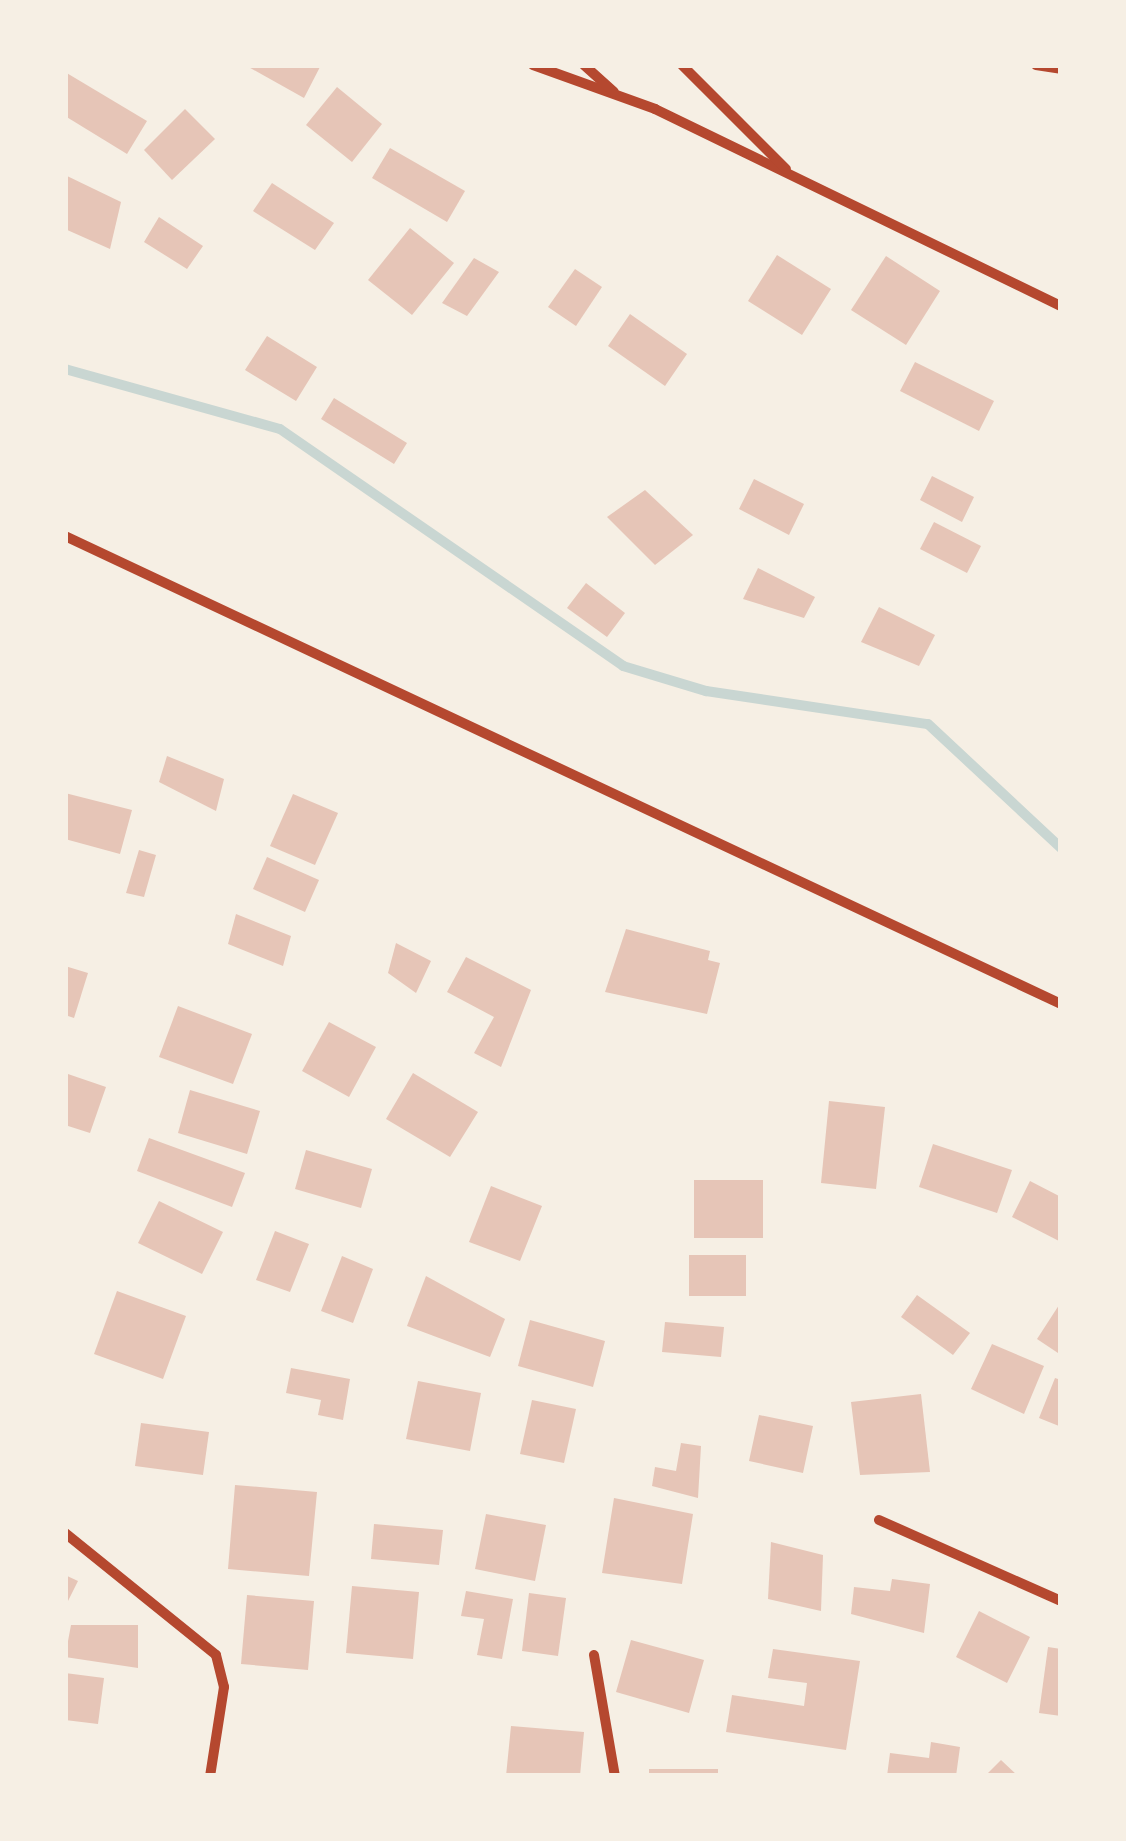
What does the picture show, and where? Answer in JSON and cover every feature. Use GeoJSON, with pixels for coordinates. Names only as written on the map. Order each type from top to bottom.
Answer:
{"type":"FeatureCollection","features":[{"type":"Feature","properties":{"kind":"street"},"geometry":{"type":"LineString","coordinates":[[533,65],[619,96],[1061,306]]}},
{"type":"Feature","properties":{"kind":"street"},"geometry":{"type":"LineString","coordinates":[[584,65],[619,96]]}},
{"type":"Feature","properties":{"kind":"street"},"geometry":{"type":"LineString","coordinates":[[682,65],[794,177]]}},
{"type":"Feature","properties":{"kind":"street"},"geometry":{"type":"LineString","coordinates":[[1036,65],[1061,69]]}},
{"type":"Feature","properties":{"kind":"street"},"geometry":{"type":"LineString","coordinates":[[65,536],[1061,1004]]}},
{"type":"Feature","properties":{"kind":"street"},"geometry":{"type":"LineString","coordinates":[[879,1520],[1061,1602]]}},
{"type":"Feature","properties":{"kind":"street"},"geometry":{"type":"LineString","coordinates":[[65,1533],[216,1654],[224,1686],[210,1776]]}},
{"type":"Feature","properties":{"kind":"street"},"geometry":{"type":"LineString","coordinates":[[594,1654],[615,1776]]}},
{"type":"Feature","properties":{"kind":"building"},"geometry":{"type":"Polygon","coordinates":[[[245,65],[321,65],[304,98],[245,65]]]}},
{"type":"Feature","properties":{"kind":"building"},"geometry":{"type":"Polygon","coordinates":[[[65,72],[147,121],[127,154],[65,116],[65,72]]]}},
{"type":"Feature","properties":{"kind":"building"},"geometry":{"type":"Polygon","coordinates":[[[337,87],[382,124],[352,162],[306,125],[337,87]]]}},
{"type":"Feature","properties":{"kind":"building"},"geometry":{"type":"Polygon","coordinates":[[[185,109],[215,139],[172,180],[144,150],[185,109]]]}},
{"type":"Feature","properties":{"kind":"building"},"geometry":{"type":"Polygon","coordinates":[[[390,148],[465,191],[447,222],[372,178],[390,148]]]}},
{"type":"Feature","properties":{"kind":"building"},"geometry":{"type":"Polygon","coordinates":[[[65,175],[121,202],[110,249],[65,229],[65,175]]]}},
{"type":"Feature","properties":{"kind":"building"},"geometry":{"type":"Polygon","coordinates":[[[272,183],[334,223],[315,250],[253,211],[272,183]]]}},
{"type":"Feature","properties":{"kind":"building"},"geometry":{"type":"Polygon","coordinates":[[[159,217],[203,246],[187,269],[144,242],[159,217]]]}},
{"type":"Feature","properties":{"kind":"building"},"geometry":{"type":"Polygon","coordinates":[[[410,228],[454,263],[412,315],[368,280],[410,228]]]}},
{"type":"Feature","properties":{"kind":"building"},"geometry":{"type":"Polygon","coordinates":[[[777,255],[831,289],[802,335],[748,301],[777,255]]]}},
{"type":"Feature","properties":{"kind":"building"},"geometry":{"type":"Polygon","coordinates":[[[886,256],[940,291],[906,345],[851,310],[886,256]]]}},
{"type":"Feature","properties":{"kind":"building"},"geometry":{"type":"Polygon","coordinates":[[[474,258],[499,272],[467,316],[442,303],[474,258]]]}},
{"type":"Feature","properties":{"kind":"building"},"geometry":{"type":"Polygon","coordinates":[[[575,269],[602,287],[576,326],[548,307],[575,269]]]}},
{"type":"Feature","properties":{"kind":"building"},"geometry":{"type":"Polygon","coordinates":[[[630,314],[687,354],[665,386],[608,346],[630,314]]]}},
{"type":"Feature","properties":{"kind":"building"},"geometry":{"type":"Polygon","coordinates":[[[267,336],[317,367],[296,401],[245,370],[267,336]]]}},
{"type":"Feature","properties":{"kind":"building"},"geometry":{"type":"Polygon","coordinates":[[[915,362],[994,401],[979,431],[900,391],[915,362]]]}},
{"type":"Feature","properties":{"kind":"building"},"geometry":{"type":"Polygon","coordinates":[[[334,398],[407,443],[394,464],[321,419],[334,398]]]}},
{"type":"Feature","properties":{"kind":"building"},"geometry":{"type":"Polygon","coordinates":[[[932,476],[974,497],[962,522],[920,500],[932,476]]]}},
{"type":"Feature","properties":{"kind":"building"},"geometry":{"type":"Polygon","coordinates":[[[754,479],[804,504],[789,535],[739,509],[754,479]]]}},
{"type":"Feature","properties":{"kind":"building"},"geometry":{"type":"Polygon","coordinates":[[[645,490],[693,535],[655,565],[607,517],[645,490]]]}},
{"type":"Feature","properties":{"kind":"building"},"geometry":{"type":"Polygon","coordinates":[[[934,522],[981,546],[967,573],[920,549],[934,522]]]}},
{"type":"Feature","properties":{"kind":"building"},"geometry":{"type":"Polygon","coordinates":[[[758,568],[815,597],[804,618],[743,599],[758,568]]]}},
{"type":"Feature","properties":{"kind":"building"},"geometry":{"type":"Polygon","coordinates":[[[586,583],[625,613],[607,637],[567,608],[586,583]]]}},
{"type":"Feature","properties":{"kind":"building"},"geometry":{"type":"Polygon","coordinates":[[[879,607],[935,635],[919,666],[861,642],[879,607]]]}},
{"type":"Feature","properties":{"kind":"building"},"geometry":{"type":"Polygon","coordinates":[[[167,756],[224,779],[216,811],[159,782],[167,756]]]}},
{"type":"Feature","properties":{"kind":"building"},"geometry":{"type":"Polygon","coordinates":[[[65,793],[132,810],[120,854],[65,839],[65,793]]]}},
{"type":"Feature","properties":{"kind":"building"},"geometry":{"type":"Polygon","coordinates":[[[293,794],[338,813],[315,865],[270,846],[293,794]]]}},
{"type":"Feature","properties":{"kind":"building"},"geometry":{"type":"Polygon","coordinates":[[[139,850],[156,855],[144,897],[126,893],[139,850]]]}},
{"type":"Feature","properties":{"kind":"building"},"geometry":{"type":"Polygon","coordinates":[[[267,857],[319,880],[305,912],[253,889],[267,857]]]}},
{"type":"Feature","properties":{"kind":"building"},"geometry":{"type":"Polygon","coordinates":[[[236,914],[291,936],[283,966],[228,944],[236,914]]]}},
{"type":"Feature","properties":{"kind":"building"},"geometry":{"type":"Polygon","coordinates":[[[626,929],[710,951],[708,960],[720,963],[707,1014],[605,992],[626,929]]]}},
{"type":"Feature","properties":{"kind":"building"},"geometry":{"type":"Polygon","coordinates":[[[396,943],[431,961],[416,993],[388,973],[396,943]]]}},
{"type":"Feature","properties":{"kind":"building"},"geometry":{"type":"Polygon","coordinates":[[[466,957],[531,990],[501,1067],[474,1053],[494,1017],[447,992],[466,957]]]}},
{"type":"Feature","properties":{"kind":"building"},"geometry":{"type":"Polygon","coordinates":[[[65,966],[88,973],[74,1018],[65,1015],[65,966]]]}},
{"type":"Feature","properties":{"kind":"building"},"geometry":{"type":"Polygon","coordinates":[[[178,1006],[252,1034],[233,1084],[159,1057],[178,1006]]]}},
{"type":"Feature","properties":{"kind":"building"},"geometry":{"type":"Polygon","coordinates":[[[329,1022],[376,1047],[349,1097],[302,1071],[329,1022]]]}},
{"type":"Feature","properties":{"kind":"building"},"geometry":{"type":"Polygon","coordinates":[[[65,1073],[106,1087],[90,1133],[65,1125],[65,1073]]]}},
{"type":"Feature","properties":{"kind":"building"},"geometry":{"type":"Polygon","coordinates":[[[413,1073],[478,1112],[450,1157],[386,1119],[413,1073]]]}},
{"type":"Feature","properties":{"kind":"building"},"geometry":{"type":"Polygon","coordinates":[[[190,1090],[260,1111],[247,1154],[178,1133],[190,1090]]]}},
{"type":"Feature","properties":{"kind":"building"},"geometry":{"type":"Polygon","coordinates":[[[829,1101],[885,1107],[876,1189],[821,1183],[829,1101]]]}},
{"type":"Feature","properties":{"kind":"building"},"geometry":{"type":"Polygon","coordinates":[[[149,1138],[245,1173],[232,1207],[137,1171],[149,1138]]]}},
{"type":"Feature","properties":{"kind":"building"},"geometry":{"type":"Polygon","coordinates":[[[933,1144],[1012,1170],[997,1213],[919,1187],[933,1144]]]}},
{"type":"Feature","properties":{"kind":"building"},"geometry":{"type":"Polygon","coordinates":[[[306,1150],[372,1169],[361,1208],[295,1189],[306,1150]]]}},
{"type":"Feature","properties":{"kind":"building"},"geometry":{"type":"Polygon","coordinates":[[[694,1180],[763,1180],[763,1238],[694,1238],[694,1180]]]}},
{"type":"Feature","properties":{"kind":"building"},"geometry":{"type":"Polygon","coordinates":[[[1030,1181],[1061,1197],[1061,1242],[1012,1217],[1030,1181]]]}},
{"type":"Feature","properties":{"kind":"building"},"geometry":{"type":"Polygon","coordinates":[[[491,1186],[542,1206],[520,1261],[469,1242],[491,1186]]]}},
{"type":"Feature","properties":{"kind":"building"},"geometry":{"type":"Polygon","coordinates":[[[159,1201],[223,1232],[202,1274],[138,1243],[159,1201]]]}},
{"type":"Feature","properties":{"kind":"building"},"geometry":{"type":"Polygon","coordinates":[[[275,1231],[309,1244],[290,1292],[256,1280],[275,1231]]]}},
{"type":"Feature","properties":{"kind":"building"},"geometry":{"type":"Polygon","coordinates":[[[689,1255],[746,1255],[746,1296],[689,1296],[689,1255]]]}},
{"type":"Feature","properties":{"kind":"building"},"geometry":{"type":"Polygon","coordinates":[[[342,1256],[373,1269],[353,1323],[321,1311],[342,1256]]]}},
{"type":"Feature","properties":{"kind":"building"},"geometry":{"type":"Polygon","coordinates":[[[426,1276],[505,1319],[490,1357],[407,1326],[426,1276]]]}},
{"type":"Feature","properties":{"kind":"building"},"geometry":{"type":"Polygon","coordinates":[[[117,1291],[186,1316],[163,1379],[94,1354],[117,1291]]]}},
{"type":"Feature","properties":{"kind":"building"},"geometry":{"type":"Polygon","coordinates":[[[917,1295],[970,1333],[953,1355],[901,1317],[917,1295]]]}},
{"type":"Feature","properties":{"kind":"building"},"geometry":{"type":"Polygon","coordinates":[[[1061,1302],[1061,1355],[1037,1339],[1061,1302]]]}},
{"type":"Feature","properties":{"kind":"building"},"geometry":{"type":"Polygon","coordinates":[[[530,1320],[605,1341],[593,1387],[518,1366],[530,1320]]]}},
{"type":"Feature","properties":{"kind":"building"},"geometry":{"type":"Polygon","coordinates":[[[665,1322],[724,1327],[721,1357],[662,1352],[665,1322]]]}},
{"type":"Feature","properties":{"kind":"building"},"geometry":{"type":"Polygon","coordinates":[[[992,1344],[1044,1366],[1024,1414],[971,1389],[992,1344]]]}},
{"type":"Feature","properties":{"kind":"building"},"geometry":{"type":"Polygon","coordinates":[[[291,1368],[350,1379],[343,1420],[318,1415],[321,1400],[286,1393],[291,1368]]]}},
{"type":"Feature","properties":{"kind":"building"},"geometry":{"type":"Polygon","coordinates":[[[1055,1378],[1061,1380],[1059,1426],[1039,1418],[1055,1378]]]}},
{"type":"Feature","properties":{"kind":"building"},"geometry":{"type":"Polygon","coordinates":[[[418,1381],[481,1393],[470,1451],[406,1439],[418,1381]]]}},
{"type":"Feature","properties":{"kind":"building"},"geometry":{"type":"Polygon","coordinates":[[[921,1394],[930,1472],[860,1475],[851,1402],[921,1394]]]}},
{"type":"Feature","properties":{"kind":"building"},"geometry":{"type":"Polygon","coordinates":[[[532,1400],[576,1409],[564,1463],[520,1454],[532,1400]]]}},
{"type":"Feature","properties":{"kind":"building"},"geometry":{"type":"Polygon","coordinates":[[[759,1415],[813,1426],[803,1473],[749,1461],[759,1415]]]}},
{"type":"Feature","properties":{"kind":"building"},"geometry":{"type":"Polygon","coordinates":[[[141,1423],[209,1432],[203,1475],[135,1466],[141,1423]]]}},
{"type":"Feature","properties":{"kind":"building"},"geometry":{"type":"Polygon","coordinates":[[[681,1443],[701,1446],[698,1498],[652,1486],[655,1467],[676,1471],[681,1443]]]}},
{"type":"Feature","properties":{"kind":"building"},"geometry":{"type":"Polygon","coordinates":[[[235,1485],[317,1492],[309,1576],[228,1569],[235,1485]]]}},
{"type":"Feature","properties":{"kind":"building"},"geometry":{"type":"Polygon","coordinates":[[[614,1498],[693,1514],[682,1584],[602,1573],[614,1498]]]}},
{"type":"Feature","properties":{"kind":"building"},"geometry":{"type":"Polygon","coordinates":[[[486,1514],[546,1525],[535,1581],[475,1569],[486,1514]]]}},
{"type":"Feature","properties":{"kind":"building"},"geometry":{"type":"Polygon","coordinates":[[[374,1524],[443,1530],[439,1565],[371,1559],[374,1524]]]}},
{"type":"Feature","properties":{"kind":"building"},"geometry":{"type":"Polygon","coordinates":[[[771,1542],[823,1555],[821,1611],[768,1599],[771,1542]]]}},
{"type":"Feature","properties":{"kind":"building"},"geometry":{"type":"Polygon","coordinates":[[[65,1575],[78,1581],[65,1607],[65,1575]]]}},
{"type":"Feature","properties":{"kind":"building"},"geometry":{"type":"Polygon","coordinates":[[[892,1579],[930,1584],[924,1633],[851,1614],[854,1587],[890,1591],[892,1579]]]}},
{"type":"Feature","properties":{"kind":"building"},"geometry":{"type":"Polygon","coordinates":[[[352,1586],[419,1592],[413,1659],[346,1653],[352,1586]]]}},
{"type":"Feature","properties":{"kind":"building"},"geometry":{"type":"Polygon","coordinates":[[[466,1591],[513,1599],[502,1659],[477,1655],[484,1619],[461,1616],[466,1591]]]}},
{"type":"Feature","properties":{"kind":"building"},"geometry":{"type":"Polygon","coordinates":[[[529,1593],[566,1598],[558,1656],[522,1651],[529,1593]]]}},
{"type":"Feature","properties":{"kind":"building"},"geometry":{"type":"Polygon","coordinates":[[[247,1595],[314,1601],[308,1670],[241,1664],[247,1595]]]}},
{"type":"Feature","properties":{"kind":"building"},"geometry":{"type":"Polygon","coordinates":[[[979,1611],[1030,1637],[1007,1683],[956,1657],[979,1611]]]}},
{"type":"Feature","properties":{"kind":"building"},"geometry":{"type":"Polygon","coordinates":[[[71,1625],[138,1625],[138,1668],[65,1657],[71,1625]]]}},
{"type":"Feature","properties":{"kind":"building"},"geometry":{"type":"Polygon","coordinates":[[[631,1640],[704,1660],[689,1713],[616,1692],[631,1640]]]}},
{"type":"Feature","properties":{"kind":"building"},"geometry":{"type":"Polygon","coordinates":[[[1048,1647],[1061,1649],[1061,1716],[1039,1713],[1048,1647]]]}},
{"type":"Feature","properties":{"kind":"building"},"geometry":{"type":"Polygon","coordinates":[[[773,1649],[860,1661],[846,1750],[726,1732],[732,1695],[804,1706],[807,1683],[768,1678],[773,1649]]]}},
{"type":"Feature","properties":{"kind":"building"},"geometry":{"type":"Polygon","coordinates":[[[65,1673],[104,1678],[98,1724],[65,1720],[65,1673]]]}},
{"type":"Feature","properties":{"kind":"building"},"geometry":{"type":"Polygon","coordinates":[[[511,1726],[584,1732],[580,1776],[506,1776],[511,1726]]]}},
{"type":"Feature","properties":{"kind":"building"},"geometry":{"type":"Polygon","coordinates":[[[931,1742],[960,1747],[956,1776],[887,1776],[890,1753],[929,1758],[931,1742]]]}},
{"type":"Feature","properties":{"kind":"building"},"geometry":{"type":"Polygon","coordinates":[[[1001,1760],[1018,1776],[985,1776],[1001,1760]]]}},
{"type":"Feature","properties":{"kind":"building"},"geometry":{"type":"Polygon","coordinates":[[[649,1769],[718,1769],[718,1776],[649,1776],[649,1769]]]}},
{"type":"Feature","properties":{"kind":"waterway"},"geometry":{"type":"LineString","coordinates":[[65,369],[280,429],[623,666],[706,691],[928,724],[1061,848]]}}]}
